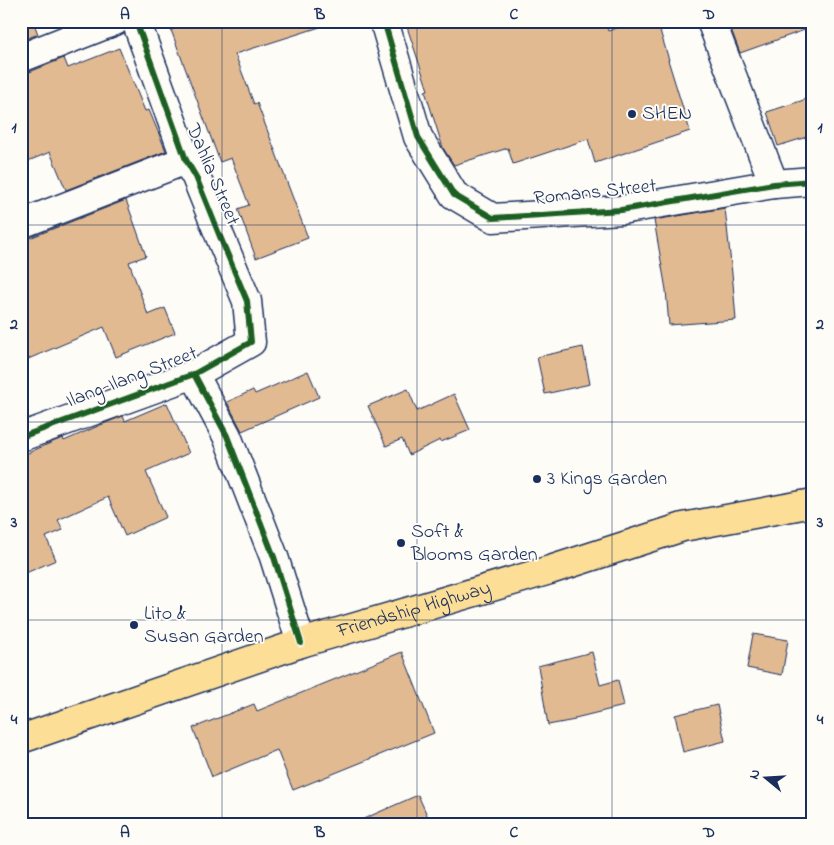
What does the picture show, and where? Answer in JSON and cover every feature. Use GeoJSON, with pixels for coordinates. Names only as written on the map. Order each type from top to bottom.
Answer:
{"type":"FeatureCollection","features":[{"type":"Feature","properties":{"kind":"main road","name":"Friendship Highway"},"geometry":{"type":"LineString","coordinates":[[21,739],[301,643],[550,570],[683,527],[813,503]]}},
{"type":"Feature","properties":{"kind":"street"},"geometry":{"type":"LineString","coordinates":[[21,58],[114,21]]}},
{"type":"Feature","properties":{"kind":"street","name":"Dahlia Street"},"geometry":{"type":"LineString","coordinates":[[136,21],[186,160],[196,177],[248,301],[251,342]]}},
{"type":"Feature","properties":{"kind":"street","name":"Romans Street"},"geometry":{"type":"LineString","coordinates":[[384,21],[418,137],[454,195],[493,218],[621,210],[774,184],[813,181]]}},
{"type":"Feature","properties":{"kind":"street"},"geometry":{"type":"LineString","coordinates":[[711,21],[774,184]]}},
{"type":"Feature","properties":{"kind":"street"},"geometry":{"type":"LineString","coordinates":[[21,224],[186,160]]}},
{"type":"Feature","properties":{"kind":"street","name":"Ilang-Ilang Street"},"geometry":{"type":"LineString","coordinates":[[21,437],[194,374],[251,342]]}},
{"type":"Feature","properties":{"kind":"street"},"geometry":{"type":"LineString","coordinates":[[194,374],[227,436],[274,557],[301,643]]}},
{"type":"Feature","properties":{"kind":"building"},"geometry":{"type":"Polygon","coordinates":[[[21,21],[33,21],[38,34],[21,41],[21,21]]]}},
{"type":"Feature","properties":{"kind":"building"},"geometry":{"type":"Polygon","coordinates":[[[194,21],[319,21],[320,27],[235,54],[254,104],[257,103],[308,238],[256,258],[238,209],[249,205],[231,158],[220,162],[171,30],[194,21]]]}},
{"type":"Feature","properties":{"kind":"building"},"geometry":{"type":"Polygon","coordinates":[[[405,21],[605,21],[608,31],[637,21],[657,21],[690,131],[595,163],[588,139],[513,164],[508,148],[454,165],[443,148],[425,91],[428,90],[405,21]]]}},
{"type":"Feature","properties":{"kind":"building"},"geometry":{"type":"Polygon","coordinates":[[[728,21],[813,21],[813,27],[740,53],[728,21]]]}},
{"type":"Feature","properties":{"kind":"building"},"geometry":{"type":"Polygon","coordinates":[[[119,48],[145,111],[149,110],[166,151],[66,190],[50,152],[21,164],[21,73],[27,73],[64,58],[68,68],[119,48]]]}},
{"type":"Feature","properties":{"kind":"building"},"geometry":{"type":"Polygon","coordinates":[[[813,97],[813,135],[778,146],[767,112],[813,97]]]}},
{"type":"Feature","properties":{"kind":"building"},"geometry":{"type":"Polygon","coordinates":[[[126,200],[146,256],[129,262],[148,315],[165,308],[175,333],[116,357],[104,327],[21,362],[21,239],[27,239],[126,200]]]}},
{"type":"Feature","properties":{"kind":"building"},"geometry":{"type":"Polygon","coordinates":[[[725,208],[736,320],[669,325],[666,290],[654,220],[725,208]]]}},
{"type":"Feature","properties":{"kind":"building"},"geometry":{"type":"Polygon","coordinates":[[[583,347],[590,384],[545,394],[537,357],[583,347]]]}},
{"type":"Feature","properties":{"kind":"building"},"geometry":{"type":"Polygon","coordinates":[[[308,371],[319,397],[242,431],[227,402],[253,390],[255,394],[308,371]]]}},
{"type":"Feature","properties":{"kind":"building"},"geometry":{"type":"Polygon","coordinates":[[[408,389],[417,411],[454,394],[470,430],[441,442],[440,440],[409,455],[402,439],[386,446],[368,406],[408,389]]]}},
{"type":"Feature","properties":{"kind":"building"},"geometry":{"type":"Polygon","coordinates":[[[167,403],[189,453],[146,472],[166,517],[125,536],[108,497],[58,520],[63,530],[46,537],[56,560],[21,575],[21,456],[63,438],[64,441],[123,416],[125,421],[167,403]]]}},
{"type":"Feature","properties":{"kind":"building"},"geometry":{"type":"Polygon","coordinates":[[[753,634],[788,640],[782,675],[747,668],[753,634]]]}},
{"type":"Feature","properties":{"kind":"building"},"geometry":{"type":"Polygon","coordinates":[[[402,652],[434,733],[293,790],[277,750],[212,777],[193,728],[254,704],[257,711],[402,652]]]}},
{"type":"Feature","properties":{"kind":"building"},"geometry":{"type":"Polygon","coordinates":[[[592,652],[600,685],[618,680],[624,706],[575,718],[575,720],[548,725],[538,666],[592,652]]]}},
{"type":"Feature","properties":{"kind":"building"},"geometry":{"type":"Polygon","coordinates":[[[717,705],[725,741],[683,752],[675,715],[717,705]]]}},
{"type":"Feature","properties":{"kind":"building"},"geometry":{"type":"Polygon","coordinates":[[[418,795],[431,824],[352,824],[418,795]]]}},
{"type":"Feature","properties":{"kind":"cycle path"},"geometry":{"type":"LineString","coordinates":[[21,437],[194,374],[251,342],[247,301],[196,177],[186,160],[136,21]]}},
{"type":"Feature","properties":{"kind":"cycle path"},"geometry":{"type":"LineString","coordinates":[[384,21],[418,137],[454,195],[493,218],[621,210],[774,184],[813,181]]}},
{"type":"Feature","properties":{"kind":"cycle path"},"geometry":{"type":"LineString","coordinates":[[194,374],[227,436],[274,557],[301,643]]}},
{"type":"Feature","properties":{"kind":"place","name":"SHEN"},"geometry":{"type":"Point","coordinates":[632,114]}},
{"type":"Feature","properties":{"kind":"place","name":"3 Kings Garden"},"geometry":{"type":"Point","coordinates":[537,479]}},
{"type":"Feature","properties":{"kind":"place","name":"Soft & Blooms Garden"},"geometry":{"type":"Point","coordinates":[401,543]}},
{"type":"Feature","properties":{"kind":"place","name":"Lito & Susan Garden"},"geometry":{"type":"Point","coordinates":[134,625]}}]}
